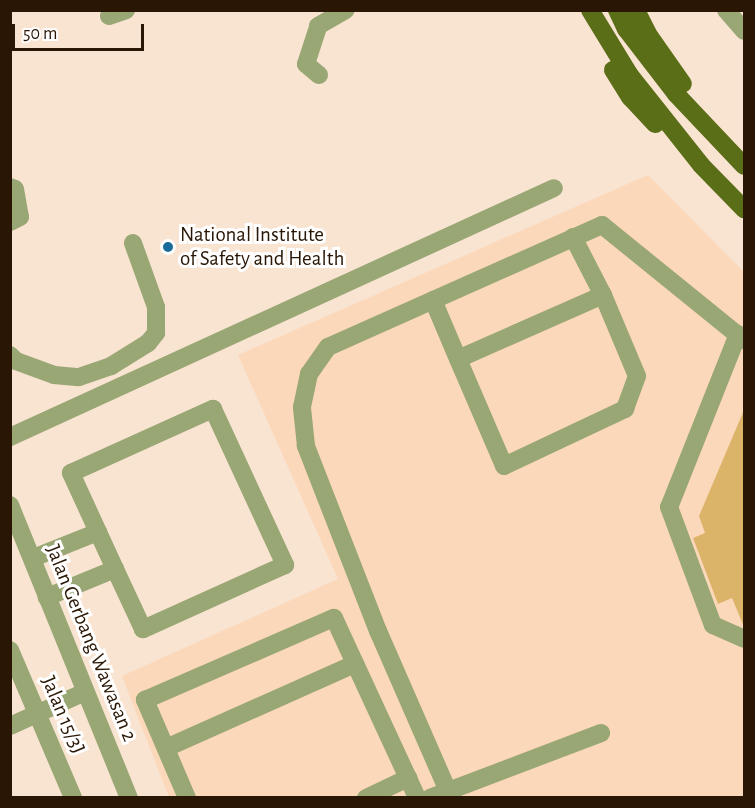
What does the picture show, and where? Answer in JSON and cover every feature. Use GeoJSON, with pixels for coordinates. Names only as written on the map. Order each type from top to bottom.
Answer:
{"type":"FeatureCollection","features":[{"type":"Feature","properties":{"kind":"main road"},"geometry":{"type":"LineString","coordinates":[[576,10],[630,97],[744,209]]}},
{"type":"Feature","properties":{"kind":"main road"},"geometry":{"type":"LineString","coordinates":[[590,10],[629,74],[701,165]]}},
{"type":"Feature","properties":{"kind":"main road"},"geometry":{"type":"LineString","coordinates":[[617,10],[626,29],[676,94],[738,160]]}},
{"type":"Feature","properties":{"kind":"main road"},"geometry":{"type":"LineString","coordinates":[[636,10],[650,37],[738,160]]}},
{"type":"Feature","properties":{"kind":"street"},"geometry":{"type":"LineString","coordinates":[[319,75],[306,64],[316,19],[346,10]]}},
{"type":"Feature","properties":{"kind":"street"},"geometry":{"type":"LineString","coordinates":[[726,10],[744,31]]}},
{"type":"Feature","properties":{"kind":"street"},"geometry":{"type":"LineString","coordinates":[[10,187],[15,189],[20,217],[10,222]]}},
{"type":"Feature","properties":{"kind":"street"},"geometry":{"type":"LineString","coordinates":[[10,437],[554,188]]}},
{"type":"Feature","properties":{"kind":"street"},"geometry":{"type":"LineString","coordinates":[[450,794],[378,631],[306,446],[302,407],[309,374],[328,347],[602,225],[741,337],[669,507],[713,625],[744,639]]}},
{"type":"Feature","properties":{"kind":"street"},"geometry":{"type":"LineString","coordinates":[[433,300],[504,466],[625,409],[637,376],[603,295],[573,237]]}},
{"type":"Feature","properties":{"kind":"street"},"geometry":{"type":"LineString","coordinates":[[10,355],[16,361],[54,375],[79,377],[111,366],[148,343],[156,333],[156,307],[134,243]]}},
{"type":"Feature","properties":{"kind":"street"},"geometry":{"type":"LineString","coordinates":[[458,359],[603,295]]}},
{"type":"Feature","properties":{"kind":"street"},"geometry":{"type":"LineString","coordinates":[[95,371],[103,396]]}},
{"type":"Feature","properties":{"kind":"street"},"geometry":{"type":"LineString","coordinates":[[213,409],[285,565],[143,629],[98,532],[71,472],[213,409]]}},
{"type":"Feature","properties":{"kind":"street","name":"Jalan Gerbang Wawasan 2"},"geometry":{"type":"LineString","coordinates":[[10,505],[129,798]]}},
{"type":"Feature","properties":{"kind":"street"},"geometry":{"type":"LineString","coordinates":[[33,558],[98,532]]}},
{"type":"Feature","properties":{"kind":"street"},"geometry":{"type":"LineString","coordinates":[[47,597],[115,569]]}},
{"type":"Feature","properties":{"kind":"street"},"geometry":{"type":"LineString","coordinates":[[187,798],[145,700],[334,618],[417,798]]}},
{"type":"Feature","properties":{"kind":"street","name":"Jalan 15/3J"},"geometry":{"type":"LineString","coordinates":[[10,650],[73,798]]}},
{"type":"Feature","properties":{"kind":"street"},"geometry":{"type":"LineString","coordinates":[[166,748],[355,664]]}},
{"type":"Feature","properties":{"kind":"street"},"geometry":{"type":"LineString","coordinates":[[10,726],[86,692]]}},
{"type":"Feature","properties":{"kind":"street"},"geometry":{"type":"LineString","coordinates":[[430,798],[450,794],[601,733]]}},
{"type":"Feature","properties":{"kind":"street"},"geometry":{"type":"LineString","coordinates":[[366,798],[408,778]]}},
{"type":"Feature","properties":{"kind":"shaded area"},"geometry":{"type":"Polygon","coordinates":[[[648,175],[744,272],[744,797],[169,797],[122,676],[338,579],[238,355],[648,175]]]}},
{"type":"Feature","properties":{"kind":"building"},"geometry":{"type":"Polygon","coordinates":[[[744,410],[744,627],[732,598],[718,604],[693,538],[705,533],[699,516],[744,410]]]}},
{"type":"Feature","properties":{"kind":"place","name":"National Institute of Safety and Health"},"geometry":{"type":"Point","coordinates":[168,247]}}]}
